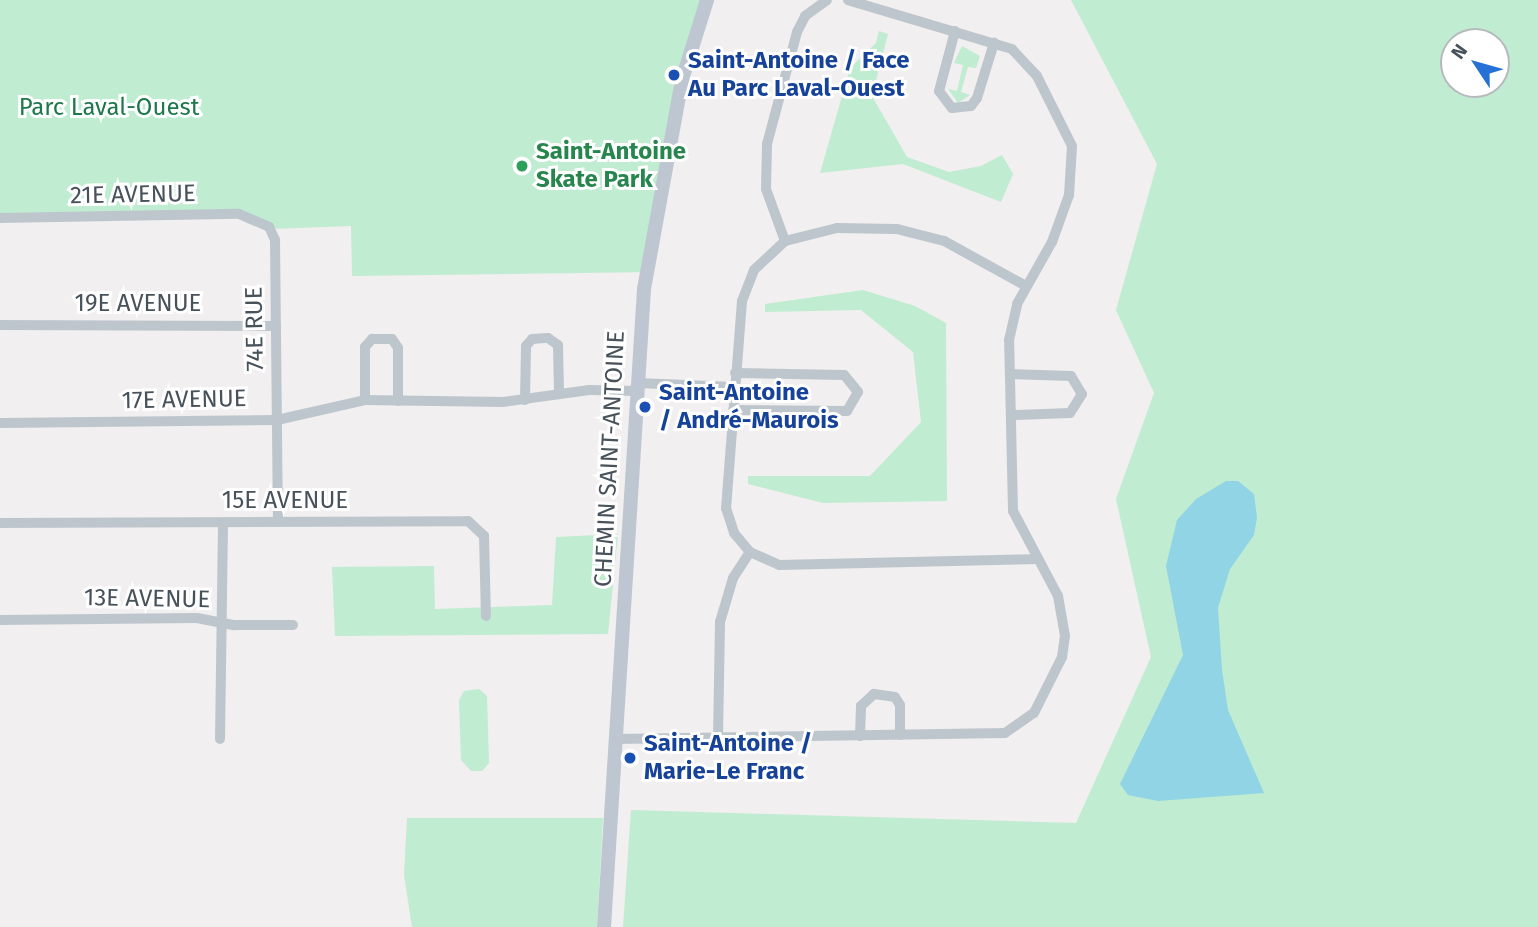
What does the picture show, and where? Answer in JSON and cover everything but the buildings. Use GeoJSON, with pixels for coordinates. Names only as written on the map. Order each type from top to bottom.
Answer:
{"type":"FeatureCollection","features":[{"type":"Feature","properties":{"kind":"street","name":"CHEMIN SAINT-ANTOINE"},"geometry":{"type":"LineString","coordinates":[[604,927],[638,387],[653,224],[682,80],[707,0]]}},
{"type":"Feature","properties":{"kind":"street"},"geometry":{"type":"LineString","coordinates":[[785,241],[766,189],[767,144],[797,32],[805,16],[827,0]]}},
{"type":"Feature","properties":{"kind":"street"},"geometry":{"type":"LineString","coordinates":[[617,739],[1006,733],[1034,713],[1054,678],[1065,636],[1058,596],[1013,511],[1010,374],[1012,320],[1026,286],[1052,242],[1069,195],[1072,146],[1025,59],[994,43],[848,0]]}},
{"type":"Feature","properties":{"kind":"street"},"geometry":{"type":"LineString","coordinates":[[955,31],[939,91],[952,108],[961,110],[977,98],[994,43]]}},
{"type":"Feature","properties":{"kind":"street","name":"21E AVENUE"},"geometry":{"type":"LineString","coordinates":[[0,218],[239,214],[265,224]]}},
{"type":"Feature","properties":{"kind":"street","name":"74E RUE"},"geometry":{"type":"LineString","coordinates":[[265,224],[275,240],[278,522]]}},
{"type":"Feature","properties":{"kind":"street"},"geometry":{"type":"LineString","coordinates":[[1026,286],[944,241],[897,229],[836,228],[785,241],[747,283],[734,387],[726,508],[734,533],[750,552],[779,565],[1038,559]]}},
{"type":"Feature","properties":{"kind":"street","name":"19E AVENUE"},"geometry":{"type":"LineString","coordinates":[[0,325],[276,326]]}},
{"type":"Feature","properties":{"kind":"street"},"geometry":{"type":"LineString","coordinates":[[365,400],[365,347],[372,339],[393,338],[398,348],[398,401]]}},
{"type":"Feature","properties":{"kind":"street"},"geometry":{"type":"LineString","coordinates":[[526,400],[526,346],[532,339],[548,338],[558,345],[559,394]]}},
{"type":"Feature","properties":{"kind":"street"},"geometry":{"type":"LineString","coordinates":[[733,410],[847,411],[858,392],[844,374],[736,373]]}},
{"type":"Feature","properties":{"kind":"street"},"geometry":{"type":"LineString","coordinates":[[1010,374],[1071,376],[1082,394],[1070,413],[1012,415]]}},
{"type":"Feature","properties":{"kind":"street","name":"17E AVENUE"},"geometry":{"type":"LineString","coordinates":[[0,423],[277,421],[365,400],[526,400],[559,394],[638,387],[734,387]]}},
{"type":"Feature","properties":{"kind":"street","name":"15E AVENUE"},"geometry":{"type":"LineString","coordinates":[[0,523],[468,521],[484,536],[486,616]]}},
{"type":"Feature","properties":{"kind":"street"},"geometry":{"type":"LineString","coordinates":[[220,740],[223,523]]}},
{"type":"Feature","properties":{"kind":"street"},"geometry":{"type":"LineString","coordinates":[[718,738],[720,622],[733,578],[750,552]]}},
{"type":"Feature","properties":{"kind":"street","name":"13E AVENUE"},"geometry":{"type":"LineString","coordinates":[[0,620],[220,621],[293,625]]}},
{"type":"Feature","properties":{"kind":"street"},"geometry":{"type":"LineString","coordinates":[[860,736],[861,706],[874,694],[895,697],[900,735]]}},
{"type":"Feature","properties":{"kind":"green space","name":"Parc Laval-Ouest"},"geometry":{"type":"Polygon","coordinates":[[[0,0],[707,0],[682,80],[653,272],[352,276],[351,226],[270,229],[258,217],[0,215],[0,0]]]}},
{"type":"Feature","properties":{"kind":"green space"},"geometry":{"type":"Polygon","coordinates":[[[1071,0],[1538,0],[1538,927],[623,927],[631,810],[1076,823],[1151,657],[1116,499],[1154,393],[1116,310],[1157,164],[1071,0]]]}},
{"type":"Feature","properties":{"kind":"green space"},"geometry":{"type":"Polygon","coordinates":[[[879,31],[888,34],[872,96],[907,157],[949,172],[981,166],[1002,155],[1013,174],[1001,202],[903,164],[820,173],[850,68],[876,43],[879,31]]]}},
{"type":"Feature","properties":{"kind":"green space"},"geometry":{"type":"Polygon","coordinates":[[[962,46],[980,56],[976,68],[968,67],[961,92],[970,95],[958,103],[948,89],[957,91],[963,65],[954,63],[962,46]]]}},
{"type":"Feature","properties":{"kind":"green space"},"geometry":{"type":"Polygon","coordinates":[[[863,290],[915,306],[946,323],[947,501],[823,503],[748,484],[748,476],[870,476],[921,422],[913,352],[861,310],[765,312],[765,304],[863,290]]]}},
{"type":"Feature","properties":{"kind":"green space"},"geometry":{"type":"Polygon","coordinates":[[[618,534],[608,634],[335,636],[332,567],[434,566],[435,609],[552,605],[556,537],[618,534]]]}},
{"type":"Feature","properties":{"kind":"green space"},"geometry":{"type":"Polygon","coordinates":[[[479,689],[487,696],[489,763],[482,771],[471,771],[461,760],[459,700],[464,691],[479,689]]]}},
{"type":"Feature","properties":{"kind":"green space"},"geometry":{"type":"Polygon","coordinates":[[[407,818],[603,818],[597,927],[412,927],[404,875],[407,818]]]}},
{"type":"Feature","properties":{"kind":"water"},"geometry":{"type":"Polygon","coordinates":[[[1226,481],[1238,481],[1254,494],[1257,518],[1254,535],[1230,569],[1218,608],[1222,670],[1228,710],[1264,793],[1158,801],[1128,795],[1120,784],[1183,655],[1166,566],[1177,520],[1196,499],[1226,481]]]}},
{"type":"Feature","properties":{"kind":"place","name":"Saint-Antoine / Face Au Parc Laval-Ouest"},"geometry":{"type":"Point","coordinates":[674,75]}},
{"type":"Feature","properties":{"kind":"place","name":"Saint-Antoine Skate Park"},"geometry":{"type":"Point","coordinates":[522,166]}},
{"type":"Feature","properties":{"kind":"place","name":"Saint-Antoine / André-Maurois"},"geometry":{"type":"Point","coordinates":[645,407]}},
{"type":"Feature","properties":{"kind":"place","name":"Saint-Antoine / Marie-Le Franc"},"geometry":{"type":"Point","coordinates":[630,758]}}]}
